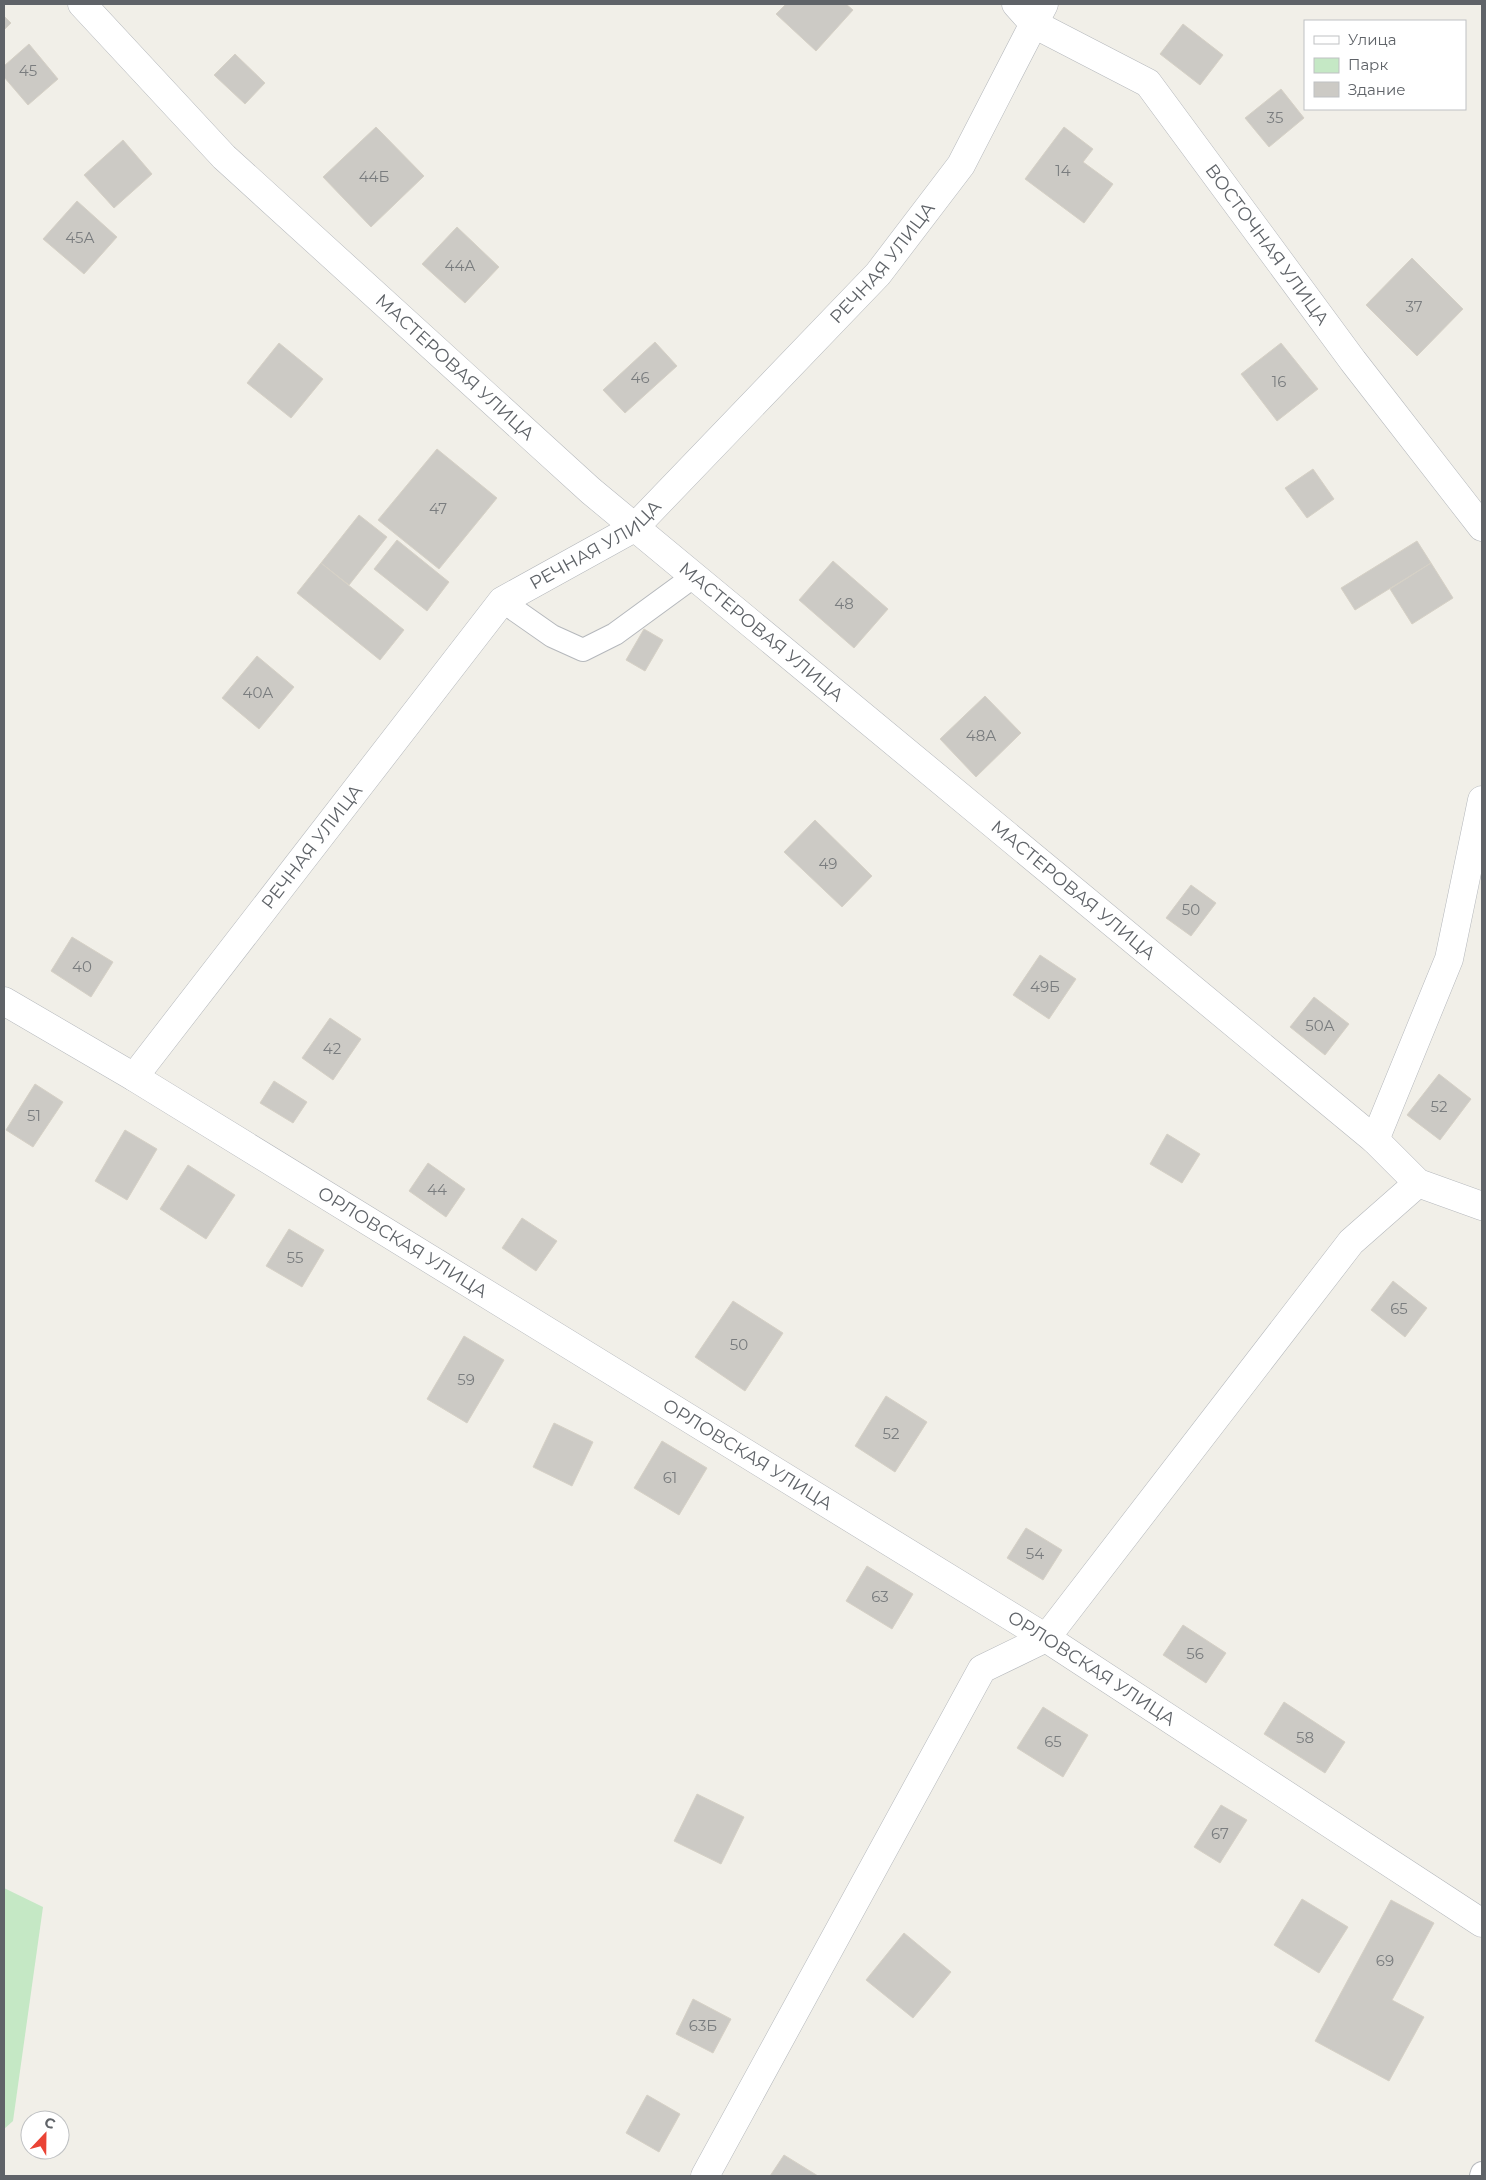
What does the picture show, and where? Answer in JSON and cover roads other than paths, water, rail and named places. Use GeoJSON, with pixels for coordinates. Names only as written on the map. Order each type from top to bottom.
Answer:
{"type":"FeatureCollection","features":[{"type":"Feature","properties":{"kind":"street","name":"МАСТЕРОВАЯ УЛИЦА"},"geometry":{"type":"LineString","coordinates":[[82,4],[224,156],[634,528],[1375,1140],[1418,1183],[1482,1206]]}},
{"type":"Feature","properties":{"kind":"street","name":"ВОСТОЧНАЯ УЛИЦА"},"geometry":{"type":"LineString","coordinates":[[1016,4],[1039,14],[1148,83],[1354,361],[1482,527]]}},
{"type":"Feature","properties":{"kind":"street","name":"РЕЧНАЯ УЛИЦА"},"geometry":{"type":"LineString","coordinates":[[134,1077],[502,601],[634,528],[878,274],[961,164],[1039,14]]}},
{"type":"Feature","properties":{"kind":"street"},"geometry":{"type":"LineString","coordinates":[[1375,1140],[1450,958],[1482,800]]}},
{"type":"Feature","properties":{"kind":"street","name":"ОРЛОВСКАЯ УЛИЦА"},"geometry":{"type":"LineString","coordinates":[[4,1001],[134,1077],[1046,1638],[1482,1923]]}},
{"type":"Feature","properties":{"kind":"street"},"geometry":{"type":"LineString","coordinates":[[705,2176],[982,1669],[1046,1638],[1351,1242],[1418,1183]]}},
{"type":"Feature","properties":{"kind":"lane"},"geometry":{"type":"LineString","coordinates":[[502,601],[552,636],[583,650],[614,634],[693,577]]}}]}
